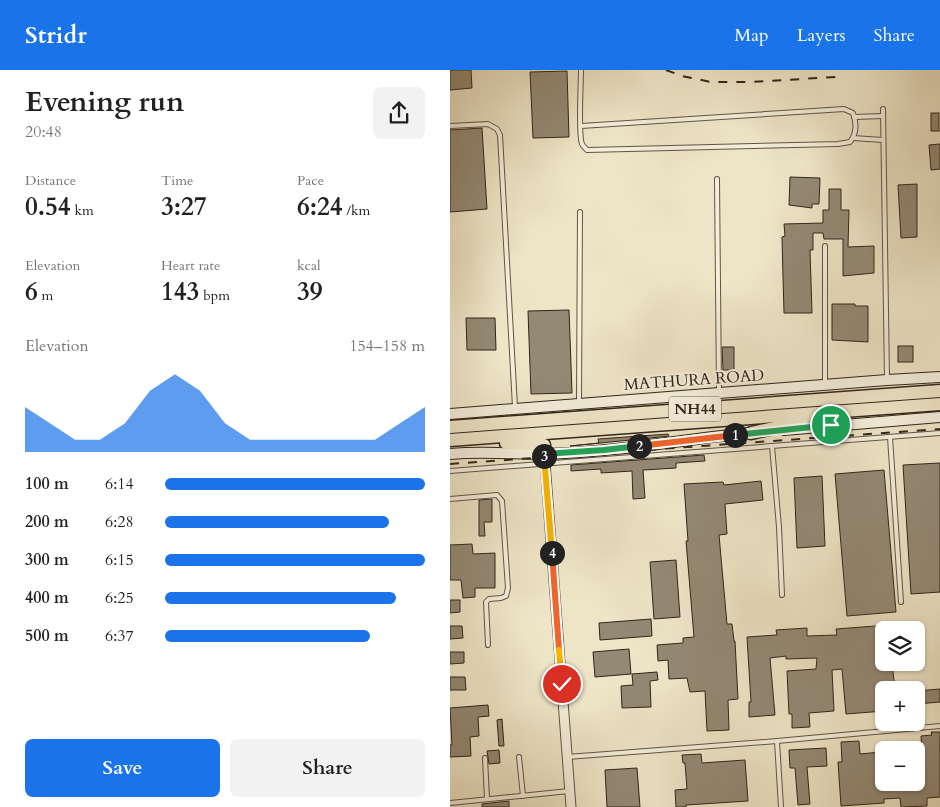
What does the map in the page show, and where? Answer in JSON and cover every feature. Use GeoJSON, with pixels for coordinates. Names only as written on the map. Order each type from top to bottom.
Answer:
{"type":"FeatureCollection","features":[{"type":"Feature","properties":{"kind":"highway","name":"MATHURA ROAD"},"geometry":{"type":"LineString","coordinates":[[450,427],[940,391]]}},
{"type":"Feature","properties":{"kind":"highway","name":"NH44"},"geometry":{"type":"LineString","coordinates":[[544,449],[815,414],[940,404]]}},
{"type":"Feature","properties":{"kind":"highway"},"geometry":{"type":"LineString","coordinates":[[751,433],[792,424],[815,414],[831,425]]}},
{"type":"Feature","properties":{"kind":"highway"},"geometry":{"type":"LineString","coordinates":[[455,440],[544,449]]}},
{"type":"Feature","properties":{"kind":"main road","name":"MATHURA ROAD"},"geometry":{"type":"LineString","coordinates":[[450,414],[940,377]]}},
{"type":"Feature","properties":{"kind":"main road"},"geometry":{"type":"LineString","coordinates":[[450,454],[544,449],[604,450],[831,425],[940,417]]}},
{"type":"Feature","properties":{"kind":"street"},"geometry":{"type":"LineString","coordinates":[[544,449],[571,807]]}},
{"type":"Feature","properties":{"kind":"lane"},"geometry":{"type":"LineString","coordinates":[[581,70],[581,126],[582,145],[587,150],[846,144],[853,138],[856,127],[853,113],[844,109],[581,126]]}},
{"type":"Feature","properties":{"kind":"lane"},"geometry":{"type":"LineString","coordinates":[[883,109],[887,380]]}},
{"type":"Feature","properties":{"kind":"lane"},"geometry":{"type":"LineString","coordinates":[[854,117],[883,116]]}},
{"type":"Feature","properties":{"kind":"lane"},"geometry":{"type":"LineString","coordinates":[[450,126],[488,124],[498,129],[500,135],[516,409]]}},
{"type":"Feature","properties":{"kind":"lane"},"geometry":{"type":"LineString","coordinates":[[853,138],[883,140]]}},
{"type":"Feature","properties":{"kind":"lane"},"geometry":{"type":"LineString","coordinates":[[717,179],[718,393]]}},
{"type":"Feature","properties":{"kind":"lane"},"geometry":{"type":"LineString","coordinates":[[579,404],[580,212]]}},
{"type":"Feature","properties":{"kind":"lane"},"geometry":{"type":"LineString","coordinates":[[825,246],[825,385]]}},
{"type":"Feature","properties":{"kind":"lane"},"geometry":{"type":"LineString","coordinates":[[450,471],[544,449],[772,446],[940,433]]}},
{"type":"Feature","properties":{"kind":"lane"},"geometry":{"type":"LineString","coordinates":[[890,437],[901,602]]}},
{"type":"Feature","properties":{"kind":"lane"},"geometry":{"type":"LineString","coordinates":[[772,446],[779,527],[782,595]]}},
{"type":"Feature","properties":{"kind":"lane"},"geometry":{"type":"LineString","coordinates":[[450,499],[497,496],[502,501],[508,588],[506,596],[489,599],[486,602],[488,645]]}},
{"type":"Feature","properties":{"kind":"lane"},"geometry":{"type":"LineString","coordinates":[[568,757],[940,726]]}},
{"type":"Feature","properties":{"kind":"lane"},"geometry":{"type":"LineString","coordinates":[[777,741],[781,807]]}},
{"type":"Feature","properties":{"kind":"lane"},"geometry":{"type":"LineString","coordinates":[[519,757],[522,796]]}},
{"type":"Feature","properties":{"kind":"lane"},"geometry":{"type":"LineString","coordinates":[[485,758],[487,799]]}},
{"type":"Feature","properties":{"kind":"lane"},"geometry":{"type":"LineString","coordinates":[[450,803],[569,791]]}},
{"type":"Feature","properties":{"kind":"building"},"geometry":{"type":"Polygon","coordinates":[[[450,70],[471,70],[472,88],[450,90],[450,70]]]}},
{"type":"Feature","properties":{"kind":"building"},"geometry":{"type":"Polygon","coordinates":[[[567,71],[569,137],[533,138],[530,72],[567,71]]]}},
{"type":"Feature","properties":{"kind":"building"},"geometry":{"type":"Polygon","coordinates":[[[931,113],[939,113],[939,131],[931,131],[931,113]]]}},
{"type":"Feature","properties":{"kind":"building"},"geometry":{"type":"Polygon","coordinates":[[[482,128],[487,209],[450,212],[450,130],[482,128]]]}},
{"type":"Feature","properties":{"kind":"building"},"geometry":{"type":"Polygon","coordinates":[[[940,144],[940,169],[931,170],[929,145],[940,144]]]}},
{"type":"Feature","properties":{"kind":"building"},"geometry":{"type":"Polygon","coordinates":[[[790,177],[820,178],[819,204],[812,204],[812,208],[789,205],[790,177]]]}},
{"type":"Feature","properties":{"kind":"building"},"geometry":{"type":"Polygon","coordinates":[[[917,184],[917,237],[901,238],[898,185],[917,184]]]}},
{"type":"Feature","properties":{"kind":"building"},"geometry":{"type":"Polygon","coordinates":[[[829,189],[841,189],[841,210],[849,210],[848,247],[874,246],[874,273],[843,276],[843,239],[824,239],[823,233],[813,233],[813,250],[810,250],[812,313],[784,313],[782,237],[785,236],[784,224],[823,223],[823,210],[829,210],[829,189]]]}},
{"type":"Feature","properties":{"kind":"building"},"geometry":{"type":"Polygon","coordinates":[[[832,304],[868,306],[868,342],[832,340],[832,304]]]}},
{"type":"Feature","properties":{"kind":"building"},"geometry":{"type":"Polygon","coordinates":[[[569,310],[572,393],[531,394],[528,311],[569,310]]]}},
{"type":"Feature","properties":{"kind":"building"},"geometry":{"type":"Polygon","coordinates":[[[466,318],[495,318],[496,350],[467,350],[466,318]]]}},
{"type":"Feature","properties":{"kind":"building"},"geometry":{"type":"Polygon","coordinates":[[[898,346],[913,346],[913,362],[898,362],[898,346]]]}},
{"type":"Feature","properties":{"kind":"building"},"geometry":{"type":"Polygon","coordinates":[[[722,347],[734,347],[734,370],[723,370],[722,347]]]}},
{"type":"Feature","properties":{"kind":"building"},"geometry":{"type":"Polygon","coordinates":[[[668,434],[669,436],[570,446],[599,443],[598,439],[668,434]]]}},
{"type":"Feature","properties":{"kind":"building"},"geometry":{"type":"Polygon","coordinates":[[[704,455],[705,461],[676,463],[676,468],[643,470],[645,498],[633,499],[632,471],[601,473],[601,469],[571,471],[571,465],[704,455]]]}},
{"type":"Feature","properties":{"kind":"building"},"geometry":{"type":"Polygon","coordinates":[[[940,463],[940,592],[911,594],[903,465],[940,463]]]}},
{"type":"Feature","properties":{"kind":"building"},"geometry":{"type":"Polygon","coordinates":[[[884,470],[896,612],[847,616],[835,474],[884,470]]]}},
{"type":"Feature","properties":{"kind":"building"},"geometry":{"type":"Polygon","coordinates":[[[822,476],[825,546],[797,548],[794,478],[822,476]]]}},
{"type":"Feature","properties":{"kind":"building"},"geometry":{"type":"Polygon","coordinates":[[[761,481],[763,500],[725,504],[727,534],[719,535],[727,624],[732,624],[735,641],[738,699],[728,700],[729,730],[707,731],[705,691],[690,692],[687,678],[669,679],[668,660],[658,661],[657,645],[683,643],[683,638],[694,637],[686,541],[688,541],[684,484],[723,482],[724,485],[761,481]]]}},
{"type":"Feature","properties":{"kind":"building"},"geometry":{"type":"Polygon","coordinates":[[[492,499],[492,522],[484,522],[485,536],[479,536],[479,500],[492,499]]]}},
{"type":"Feature","properties":{"kind":"building"},"geometry":{"type":"Polygon","coordinates":[[[472,544],[473,554],[495,553],[495,588],[475,588],[475,597],[463,598],[461,580],[450,580],[450,545],[472,544]]]}},
{"type":"Feature","properties":{"kind":"building"},"geometry":{"type":"Polygon","coordinates":[[[676,560],[680,617],[654,619],[650,562],[676,560]]]}},
{"type":"Feature","properties":{"kind":"building"},"geometry":{"type":"Polygon","coordinates":[[[450,600],[460,600],[460,612],[450,613],[450,600]]]}},
{"type":"Feature","properties":{"kind":"building"},"geometry":{"type":"Polygon","coordinates":[[[651,619],[652,636],[600,640],[599,623],[651,619]]]}},
{"type":"Feature","properties":{"kind":"building"},"geometry":{"type":"Polygon","coordinates":[[[450,626],[462,626],[463,638],[450,639],[450,626]]]}},
{"type":"Feature","properties":{"kind":"building"},"geometry":{"type":"Polygon","coordinates":[[[875,626],[875,671],[893,671],[894,681],[875,681],[875,712],[846,714],[842,669],[832,670],[834,711],[809,713],[810,727],[792,728],[792,714],[789,714],[787,671],[816,669],[817,658],[786,659],[786,656],[770,658],[775,715],[749,717],[749,702],[751,702],[747,637],[777,635],[776,630],[807,628],[807,636],[837,635],[836,629],[875,626]]]}},
{"type":"Feature","properties":{"kind":"building"},"geometry":{"type":"Polygon","coordinates":[[[629,649],[631,674],[595,677],[593,652],[629,649]]]}},
{"type":"Feature","properties":{"kind":"building"},"geometry":{"type":"Polygon","coordinates":[[[450,652],[464,652],[464,663],[450,664],[450,652]]]}},
{"type":"Feature","properties":{"kind":"building"},"geometry":{"type":"Polygon","coordinates":[[[657,672],[658,680],[650,681],[651,707],[622,708],[621,686],[633,685],[632,674],[657,672]]]}},
{"type":"Feature","properties":{"kind":"building"},"geometry":{"type":"Polygon","coordinates":[[[450,677],[465,677],[466,690],[450,690],[450,677]]]}},
{"type":"Feature","properties":{"kind":"building"},"geometry":{"type":"Polygon","coordinates":[[[940,689],[940,702],[925,703],[925,690],[940,689]]]}},
{"type":"Feature","properties":{"kind":"building"},"geometry":{"type":"Polygon","coordinates":[[[488,705],[489,716],[478,717],[479,736],[470,737],[471,756],[450,757],[450,745],[452,745],[450,708],[488,705]]]}},
{"type":"Feature","properties":{"kind":"building"},"geometry":{"type":"Polygon","coordinates":[[[502,719],[504,746],[499,746],[497,720],[502,719]]]}},
{"type":"Feature","properties":{"kind":"building"},"geometry":{"type":"Polygon","coordinates":[[[931,732],[940,732],[940,797],[927,798],[927,806],[901,807],[900,798],[884,799],[884,803],[841,806],[838,762],[842,762],[841,742],[859,741],[860,754],[875,753],[875,791],[925,791],[925,741],[921,741],[921,736],[932,735],[931,732]]]}},
{"type":"Feature","properties":{"kind":"building"},"geometry":{"type":"Polygon","coordinates":[[[826,748],[827,766],[807,767],[810,804],[798,805],[795,768],[790,768],[789,750],[826,748]]]}},
{"type":"Feature","properties":{"kind":"building"},"geometry":{"type":"Polygon","coordinates":[[[499,750],[500,763],[489,764],[487,751],[499,750]]]}},
{"type":"Feature","properties":{"kind":"building"},"geometry":{"type":"Polygon","coordinates":[[[701,754],[702,763],[745,760],[748,801],[676,807],[675,790],[687,789],[685,763],[683,763],[682,755],[701,754]]]}},
{"type":"Feature","properties":{"kind":"building"},"geometry":{"type":"Polygon","coordinates":[[[637,768],[640,807],[607,807],[605,770],[637,768]]]}},
{"type":"Feature","properties":{"kind":"building"},"geometry":{"type":"Polygon","coordinates":[[[509,801],[509,807],[482,807],[482,804],[509,801]]]}},
{"type":"Feature","properties":{"kind":"railway"},"geometry":{"type":"LineString","coordinates":[[666,70],[682,76],[711,82],[750,82],[836,77]]}},
{"type":"Feature","properties":{"kind":"railway"},"geometry":{"type":"LineString","coordinates":[[450,464],[940,429]]}},
{"type":"Feature","properties":{"kind":"route"},"geometry":{"type":"LineString","coordinates":[[562,684],[544,454],[604,450],[831,425]]}}]}
